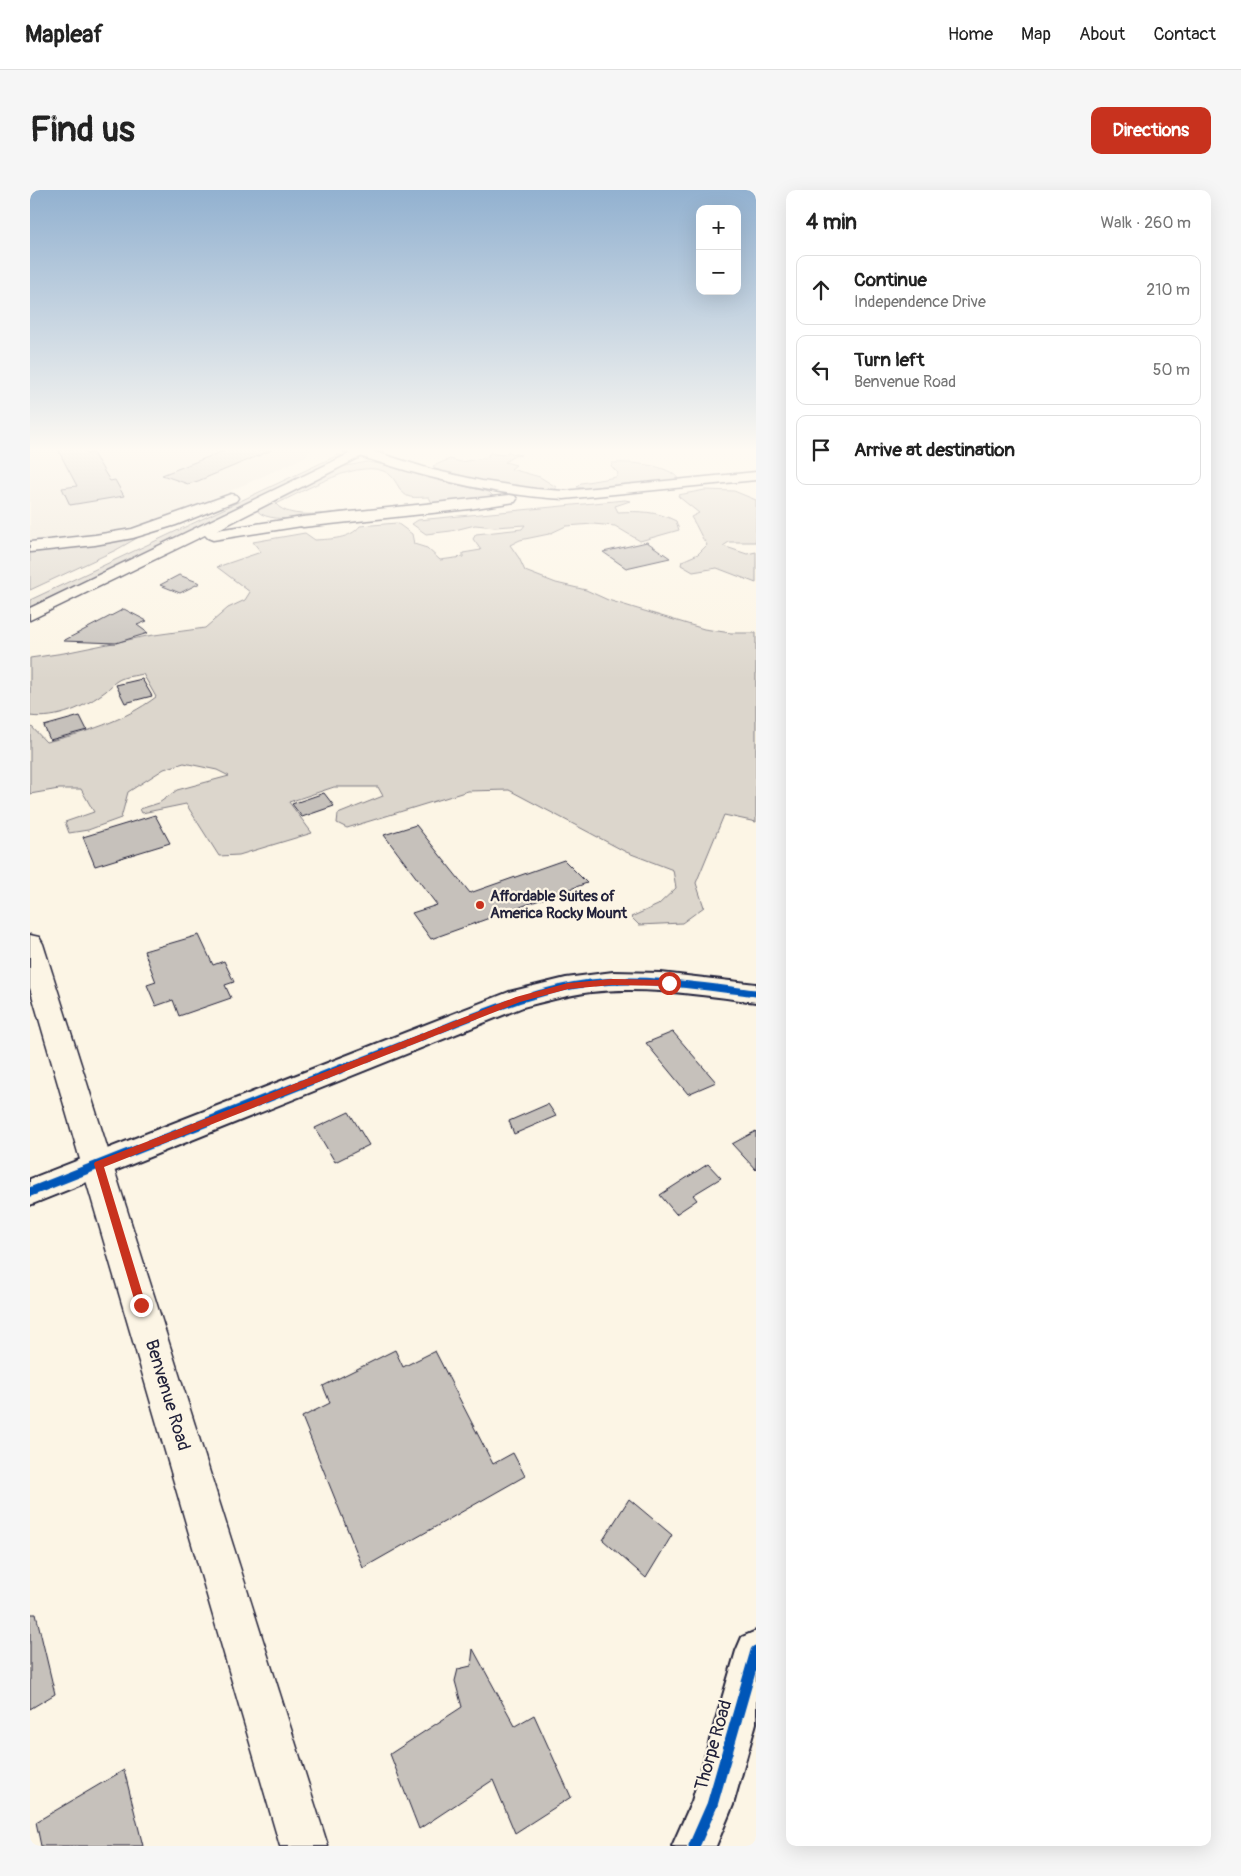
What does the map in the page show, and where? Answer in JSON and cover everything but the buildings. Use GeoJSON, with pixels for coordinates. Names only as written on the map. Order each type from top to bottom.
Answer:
{"type":"FeatureCollection","features":[{"type":"Feature","properties":{"kind":"main road"},"geometry":{"type":"LineString","coordinates":[[30,547],[103,539],[134,533],[159,525]]}},
{"type":"Feature","properties":{"kind":"main road"},"geometry":{"type":"LineString","coordinates":[[122,552],[175,525]]}},
{"type":"Feature","properties":{"kind":"main road"},"geometry":{"type":"LineString","coordinates":[[30,615],[212,525]]}},
{"type":"Feature","properties":{"kind":"main road"},"geometry":{"type":"LineString","coordinates":[[93,583],[199,539],[231,531],[277,525]]}},
{"type":"Feature","properties":{"kind":"main road","name":"Benvenue Road"},"geometry":{"type":"LineString","coordinates":[[30,944],[304,1846]]}},
{"type":"Feature","properties":{"kind":"street"},"geometry":{"type":"LineString","coordinates":[[30,1192],[518,999],[568,986],[612,982],[669,983],[756,993]]}},
{"type":"Feature","properties":{"kind":"street","name":"Thorpe Road"},"geometry":{"type":"LineString","coordinates":[[694,1846],[712,1805],[756,1651]]}},
{"type":"Feature","properties":{"kind":"shaded area"},"geometry":{"type":"Polygon","coordinates":[[[30,525],[136,525],[99,535],[30,542],[30,525]]]}},
{"type":"Feature","properties":{"kind":"shaded area"},"geometry":{"type":"Polygon","coordinates":[[[189,525],[202,525],[30,607],[30,600],[189,525]]]}},
{"type":"Feature","properties":{"kind":"shaded area"},"geometry":{"type":"Polygon","coordinates":[[[400,525],[412,534],[414,544],[427,548],[440,560],[463,557],[463,553],[481,550],[473,539],[476,534],[522,529],[525,525],[576,525],[566,526],[549,534],[520,540],[510,545],[525,571],[556,583],[586,590],[608,600],[704,629],[731,633],[756,633],[756,822],[724,815],[696,883],[704,907],[682,923],[639,925],[631,917],[658,905],[676,888],[673,870],[626,852],[509,790],[468,791],[347,828],[337,823],[338,814],[383,796],[378,787],[334,787],[289,802],[312,833],[239,855],[219,856],[186,804],[142,813],[140,809],[159,803],[177,790],[229,776],[217,770],[184,763],[164,769],[128,792],[121,818],[88,830],[69,833],[65,822],[94,812],[81,789],[59,789],[30,794],[30,725],[46,742],[75,735],[103,725],[131,713],[156,697],[143,674],[120,679],[98,697],[70,711],[50,716],[30,716],[30,658],[147,636],[205,628],[228,608],[245,600],[250,592],[217,567],[261,552],[253,542],[305,533],[315,540],[334,539],[351,534],[360,526],[400,525]]]}},
{"type":"Feature","properties":{"kind":"shaded area"},"geometry":{"type":"Polygon","coordinates":[[[414,525],[474,525],[451,531],[426,534],[414,525]]]}},
{"type":"Feature","properties":{"kind":"shaded area"},"geometry":{"type":"Polygon","coordinates":[[[478,525],[521,525],[495,527],[478,525]]]}},
{"type":"Feature","properties":{"kind":"shaded area"},"geometry":{"type":"Polygon","coordinates":[[[607,525],[677,525],[679,530],[640,541],[615,526],[607,525]]]}},
{"type":"Feature","properties":{"kind":"shaded area"},"geometry":{"type":"Polygon","coordinates":[[[696,525],[756,525],[756,542],[729,542],[723,546],[747,554],[756,552],[756,583],[717,568],[693,572],[681,565],[682,561],[698,554],[707,545],[696,525]]]}},
{"type":"Feature","properties":{"kind":"shaded area"},"geometry":{"type":"Polygon","coordinates":[[[144,534],[116,550],[30,590],[30,549],[144,534]]]}},
{"type":"Feature","properties":{"kind":"cycle path"},"geometry":{"type":"LineString","coordinates":[[30,1192],[518,999],[566,987],[613,981],[661,982],[756,993]]}},
{"type":"Feature","properties":{"kind":"cycle path"},"geometry":{"type":"LineString","coordinates":[[694,1846],[712,1805],[756,1651]]}},
{"type":"Feature","properties":{"kind":"place","name":"Affordable Suites of America Rocky Mount"},"geometry":{"type":"Point","coordinates":[480,905]}},
{"type":"Feature","properties":{"kind":"route"},"geometry":{"type":"LineString","coordinates":[[141,1305],[98,1164],[518,999],[568,986],[612,982],[669,983]]}}]}
